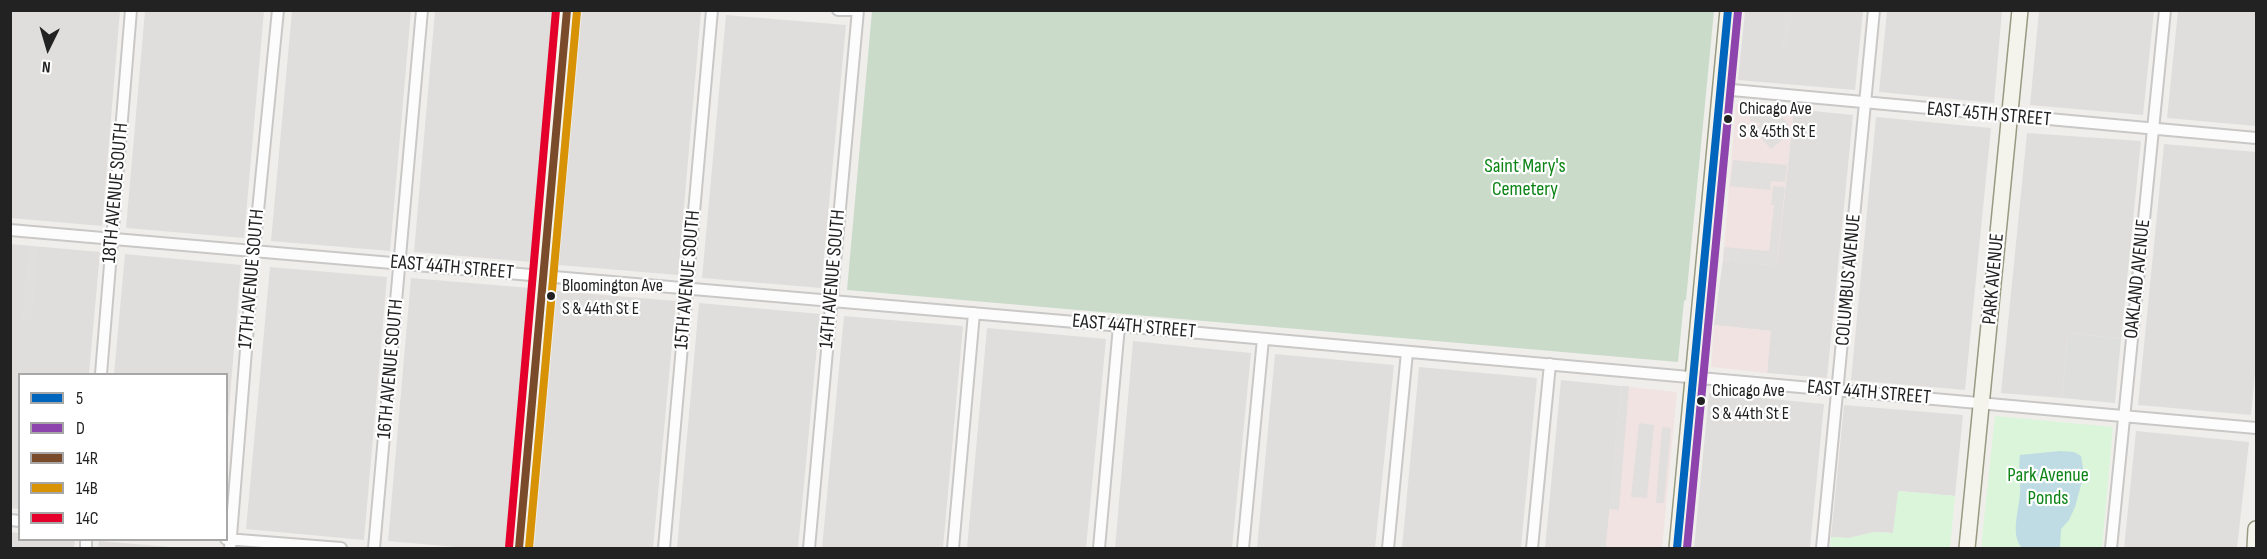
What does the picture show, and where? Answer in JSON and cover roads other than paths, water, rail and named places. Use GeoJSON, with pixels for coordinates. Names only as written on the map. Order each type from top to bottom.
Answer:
{"type":"FeatureCollection","features":[{"type":"Feature","properties":{"kind":"street","name":"18TH AVENUE SOUTH"},"geometry":{"type":"LineString","coordinates":[[101,373],[131,10]]}},
{"type":"Feature","properties":{"kind":"street","name":"17TH AVENUE SOUTH"},"geometry":{"type":"LineString","coordinates":[[229,542],[278,10]]}},
{"type":"Feature","properties":{"kind":"street","name":"16TH AVENUE SOUTH"},"geometry":{"type":"LineString","coordinates":[[374,549],[422,10]]}},
{"type":"Feature","properties":{"kind":"street"},"geometry":{"type":"LineString","coordinates":[[519,549],[567,10]]}},
{"type":"Feature","properties":{"kind":"street","name":"15TH AVENUE SOUTH"},"geometry":{"type":"LineString","coordinates":[[664,549],[712,10]]}},
{"type":"Feature","properties":{"kind":"street"},"geometry":{"type":"LineString","coordinates":[[838,10],[856,10]]}},
{"type":"Feature","properties":{"kind":"street","name":"14TH AVENUE SOUTH"},"geometry":{"type":"LineString","coordinates":[[809,549],[856,10]]}},
{"type":"Feature","properties":{"kind":"street"},"geometry":{"type":"LineString","coordinates":[[1677,549],[1728,10]]}},
{"type":"Feature","properties":{"kind":"street","name":"COLUMBUS AVENUE"},"geometry":{"type":"LineString","coordinates":[[1822,549],[1874,10]]}},
{"type":"Feature","properties":{"kind":"street","name":"PARK AVENUE"},"geometry":{"type":"LineString","coordinates":[[1967,549],[2020,10]]}},
{"type":"Feature","properties":{"kind":"street","name":"OAKLAND AVENUE"},"geometry":{"type":"LineString","coordinates":[[2111,549],[2165,10]]}},
{"type":"Feature","properties":{"kind":"street","name":"EAST 45TH STREET"},"geometry":{"type":"LineString","coordinates":[[1721,89],[1865,104],[2256,138]]}},
{"type":"Feature","properties":{"kind":"street","name":"EAST 44TH STREET"},"geometry":{"type":"LineString","coordinates":[[10,230],[974,313],[2256,428]]}},
{"type":"Feature","properties":{"kind":"street"},"geometry":{"type":"LineString","coordinates":[[953,549],[974,313]]}},
{"type":"Feature","properties":{"kind":"street"},"geometry":{"type":"LineString","coordinates":[[1099,549],[1119,326]]}},
{"type":"Feature","properties":{"kind":"street"},"geometry":{"type":"LineString","coordinates":[[1243,549],[1263,339]]}},
{"type":"Feature","properties":{"kind":"street"},"geometry":{"type":"LineString","coordinates":[[1388,549],[1407,352]]}},
{"type":"Feature","properties":{"kind":"street"},"geometry":{"type":"LineString","coordinates":[[1532,549],[1550,364]]}},
{"type":"Feature","properties":{"kind":"street"},"geometry":{"type":"LineString","coordinates":[[2254,549],[2256,529]]}},
{"type":"Feature","properties":{"kind":"street"},"geometry":{"type":"LineString","coordinates":[[229,542],[340,549]]}},
{"type":"Feature","properties":{"kind":"water"},"geometry":{"type":"Polygon","coordinates":[[[2074,452],[2081,456],[2084,474],[2075,507],[2069,520],[2061,529],[2060,548],[2022,548],[2016,536],[2020,494],[2020,455],[2074,452]]]}},
{"type":"Feature","properties":{"kind":"place","name":"Chicago Ave S & 45th St E"},"geometry":{"type":"Point","coordinates":[1728,119]}},
{"type":"Feature","properties":{"kind":"place","name":"Bloomington Ave S & 44th St E"},"geometry":{"type":"Point","coordinates":[551,296]}},
{"type":"Feature","properties":{"kind":"place","name":"Chicago Ave S & 44th St E"},"geometry":{"type":"Point","coordinates":[1701,401]}},
{"type":"Feature","properties":{"kind":"park label","name":"Saint Mary's Cemetery"},"geometry":{"type":"Point","coordinates":[1525,178]}},
{"type":"Feature","properties":{"kind":"park label","name":"Park Avenue Ponds"},"geometry":{"type":"Point","coordinates":[2048,488]}}]}
